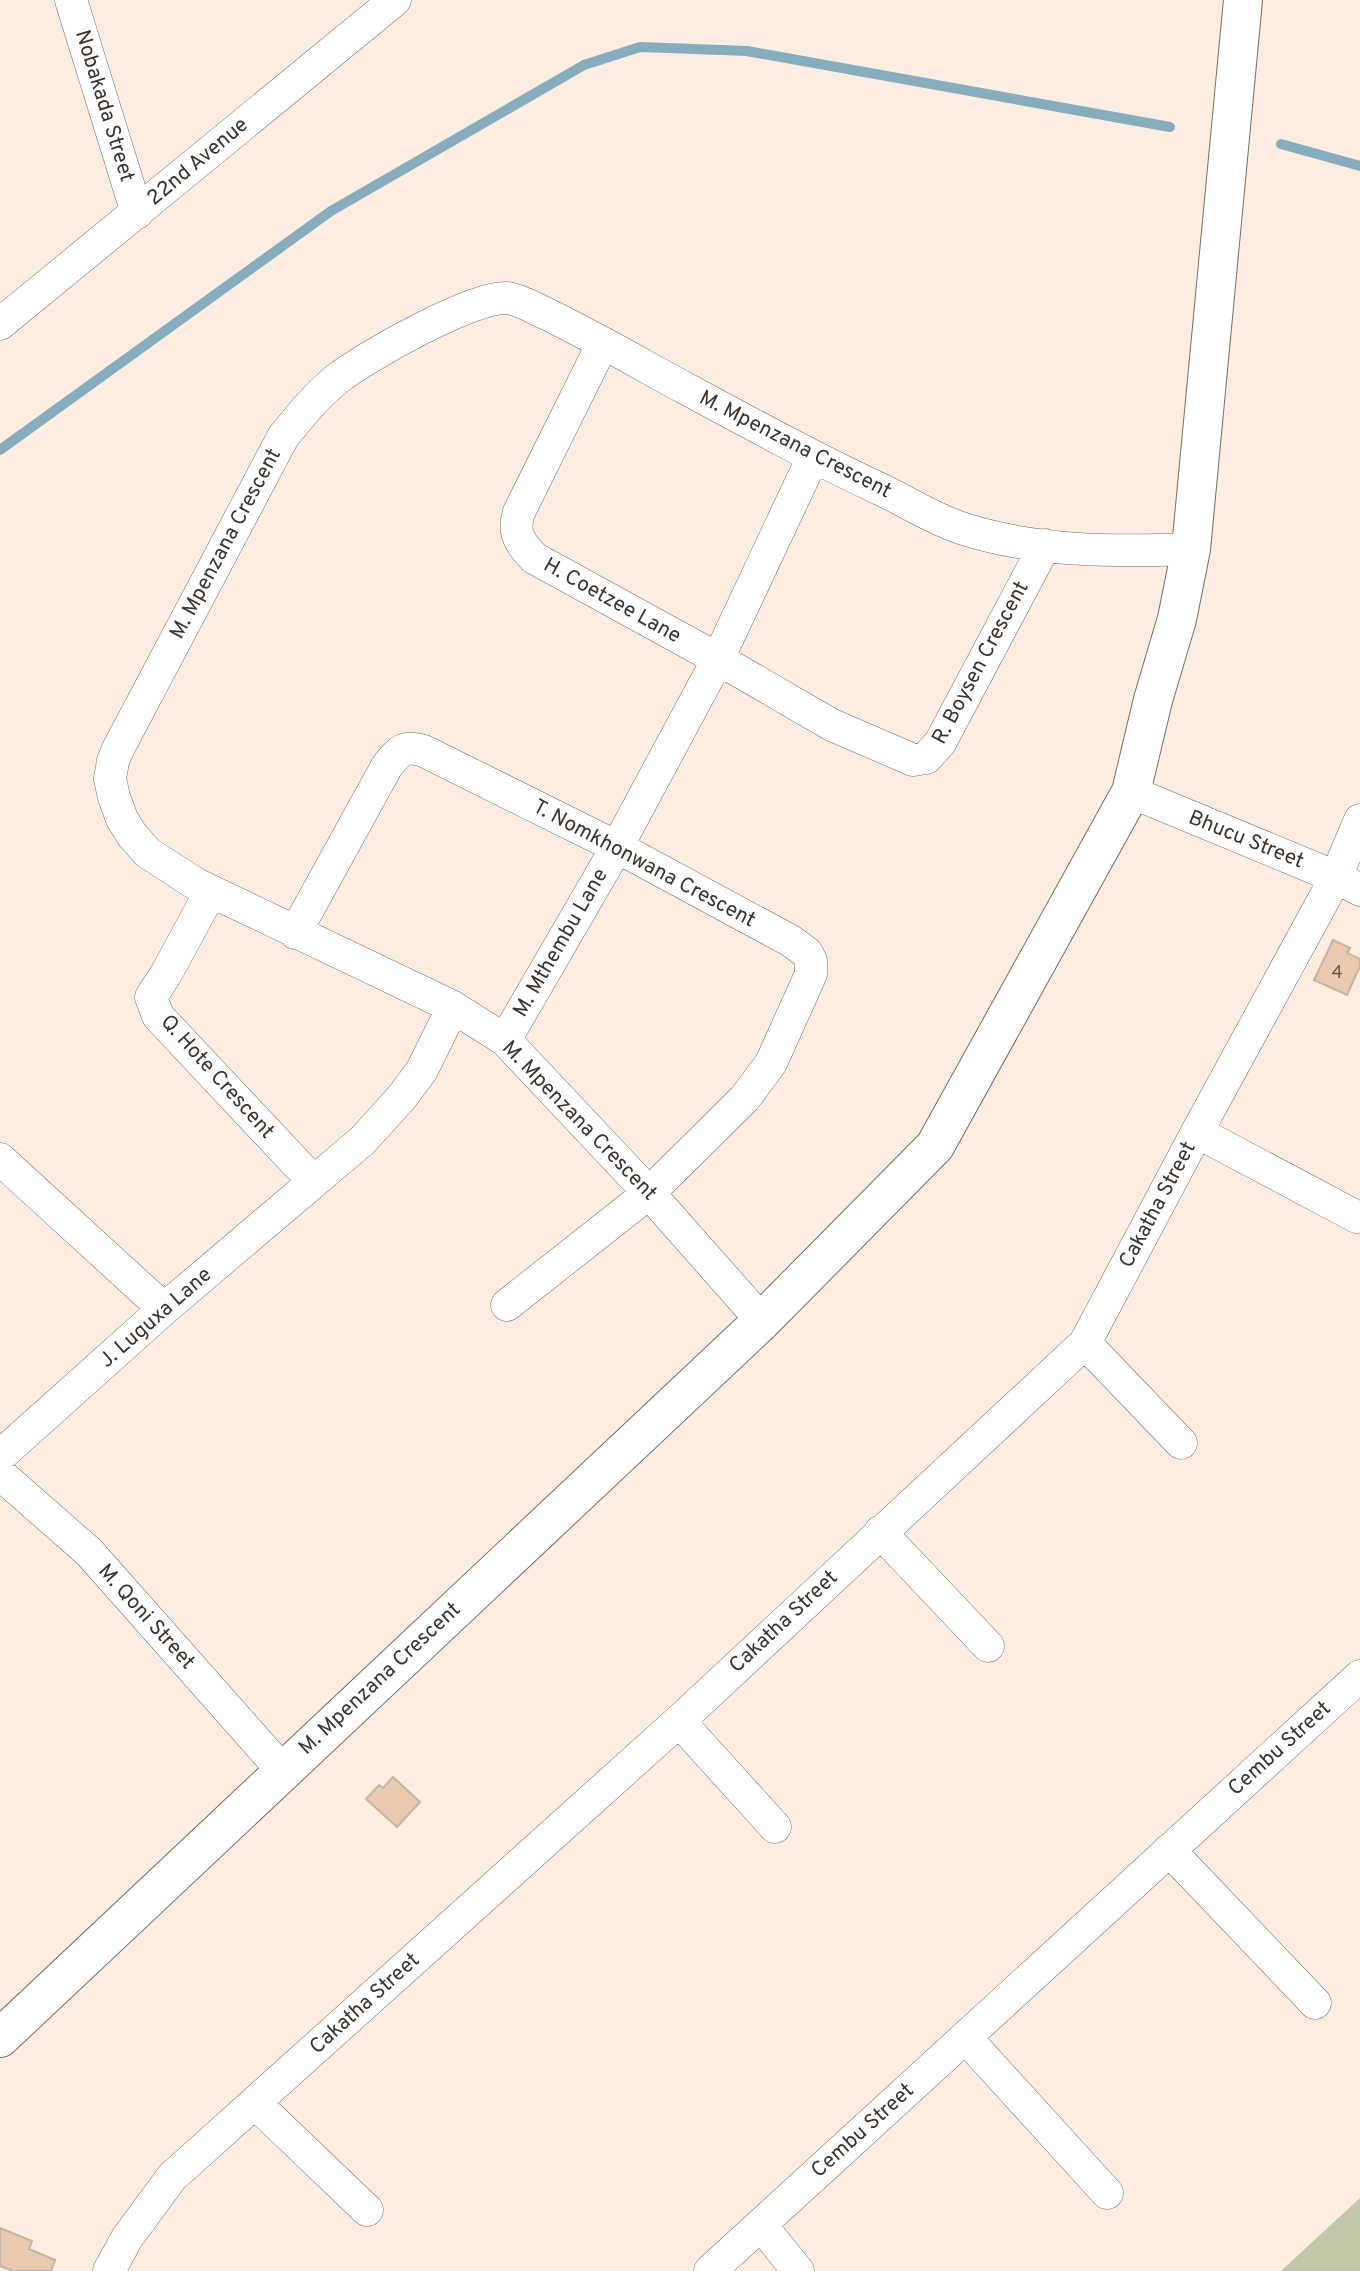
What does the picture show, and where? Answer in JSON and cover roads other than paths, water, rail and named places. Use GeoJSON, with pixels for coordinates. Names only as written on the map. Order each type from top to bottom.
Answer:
{"type":"FeatureCollection","features":[{"type":"Feature","properties":{"kind":"main road","name":"M. Mpenzana Crescent"},"geometry":{"type":"LineString","coordinates":[[0,2038],[762,1321],[935,1146],[1131,793],[1153,700],[1177,619],[1191,548],[1243,0]]}},
{"type":"Feature","properties":{"kind":"street","name":"Nobakada Street"},"geometry":{"type":"LineString","coordinates":[[71,0],[137,213]]}},
{"type":"Feature","properties":{"kind":"street","name":"22nd Avenue"},"geometry":{"type":"LineString","coordinates":[[0,324],[395,0]]}},
{"type":"Feature","properties":{"kind":"street","name":"M. Mpenzana Crescent"},"geometry":{"type":"LineString","coordinates":[[762,1321],[649,1193],[505,1040],[453,1007],[211,891],[148,853],[122,819],[110,779],[113,761],[283,437],[315,399],[338,378],[358,365],[459,311],[492,299],[508,298],[524,303],[603,343],[813,457],[959,527],[1045,545],[1138,551],[1191,548]]}},
{"type":"Feature","properties":{"kind":"street","name":"H. Coetzee Lane"},"geometry":{"type":"LineString","coordinates":[[603,343],[519,512],[514,525],[519,542],[534,558],[718,659]]}},
{"type":"Feature","properties":{"kind":"street"},"geometry":{"type":"LineString","coordinates":[[617,847],[718,659],[813,457]]}},
{"type":"Feature","properties":{"kind":"street","name":"R. Boysen Crescent"},"geometry":{"type":"LineString","coordinates":[[718,659],[832,725],[913,760],[926,758],[940,743],[1045,545]]}},
{"type":"Feature","properties":{"kind":"street","name":"T. Nomkhonwana Crescent"},"geometry":{"type":"LineString","coordinates":[[295,933],[387,766],[397,753],[412,747],[617,847],[800,946],[811,961],[811,974],[771,1063],[745,1098],[649,1193]]}},
{"type":"Feature","properties":{"kind":"street","name":"Bhucu Street"},"geometry":{"type":"LineString","coordinates":[[1131,793],[1348,884]]}},
{"type":"Feature","properties":{"kind":"street","name":"Cakatha Street"},"geometry":{"type":"LineString","coordinates":[[109,2271],[127,2238],[172,2177],[679,1721],[1085,1343],[1197,1132],[1348,884],[1360,820]]}},
{"type":"Feature","properties":{"kind":"street","name":"M. Mthembu Lane"},"geometry":{"type":"LineString","coordinates":[[505,1040],[617,847]]}},
{"type":"Feature","properties":{"kind":"street","name":"Q. Hote Crescent"},"geometry":{"type":"LineString","coordinates":[[211,891],[151,997],[158,1016],[313,1181]]}},
{"type":"Feature","properties":{"kind":"street","name":"J. Luguxa Lane"},"geometry":{"type":"LineString","coordinates":[[0,1456],[164,1309],[362,1141],[402,1097],[422,1070],[453,1007]]}},
{"type":"Feature","properties":{"kind":"street"},"geometry":{"type":"LineString","coordinates":[[1197,1132],[1357,1217]]}},
{"type":"Feature","properties":{"kind":"street"},"geometry":{"type":"LineString","coordinates":[[0,1159],[164,1309]]}},
{"type":"Feature","properties":{"kind":"street"},"geometry":{"type":"LineString","coordinates":[[507,1305],[649,1193]]}},
{"type":"Feature","properties":{"kind":"street"},"geometry":{"type":"LineString","coordinates":[[1085,1343],[1181,1443]]}},
{"type":"Feature","properties":{"kind":"street","name":"M. Qoni Street"},"geometry":{"type":"LineString","coordinates":[[0,1474],[89,1552],[282,1770]]}},
{"type":"Feature","properties":{"kind":"street"},"geometry":{"type":"LineString","coordinates":[[880,1532],[988,1646]]}},
{"type":"Feature","properties":{"kind":"street","name":"Cembu Street"},"geometry":{"type":"LineString","coordinates":[[710,2271],[1360,1676]]}},
{"type":"Feature","properties":{"kind":"street"},"geometry":{"type":"LineString","coordinates":[[679,1721],[775,1827]]}},
{"type":"Feature","properties":{"kind":"street"},"geometry":{"type":"LineString","coordinates":[[1169,1850],[1315,2003]]}},
{"type":"Feature","properties":{"kind":"street"},"geometry":{"type":"LineString","coordinates":[[966,2038],[1107,2193]]}},
{"type":"Feature","properties":{"kind":"street"},"geometry":{"type":"LineString","coordinates":[[255,2103],[366,2210]]}},
{"type":"Feature","properties":{"kind":"street"},"geometry":{"type":"LineString","coordinates":[[761,2225],[798,2271]]}},
{"type":"Feature","properties":{"kind":"waterway"},"geometry":{"type":"LineString","coordinates":[[0,450],[331,211],[584,65],[640,47],[747,51],[1170,127]]}},
{"type":"Feature","properties":{"kind":"waterway"},"geometry":{"type":"LineString","coordinates":[[1281,144],[1360,166]]}}]}
